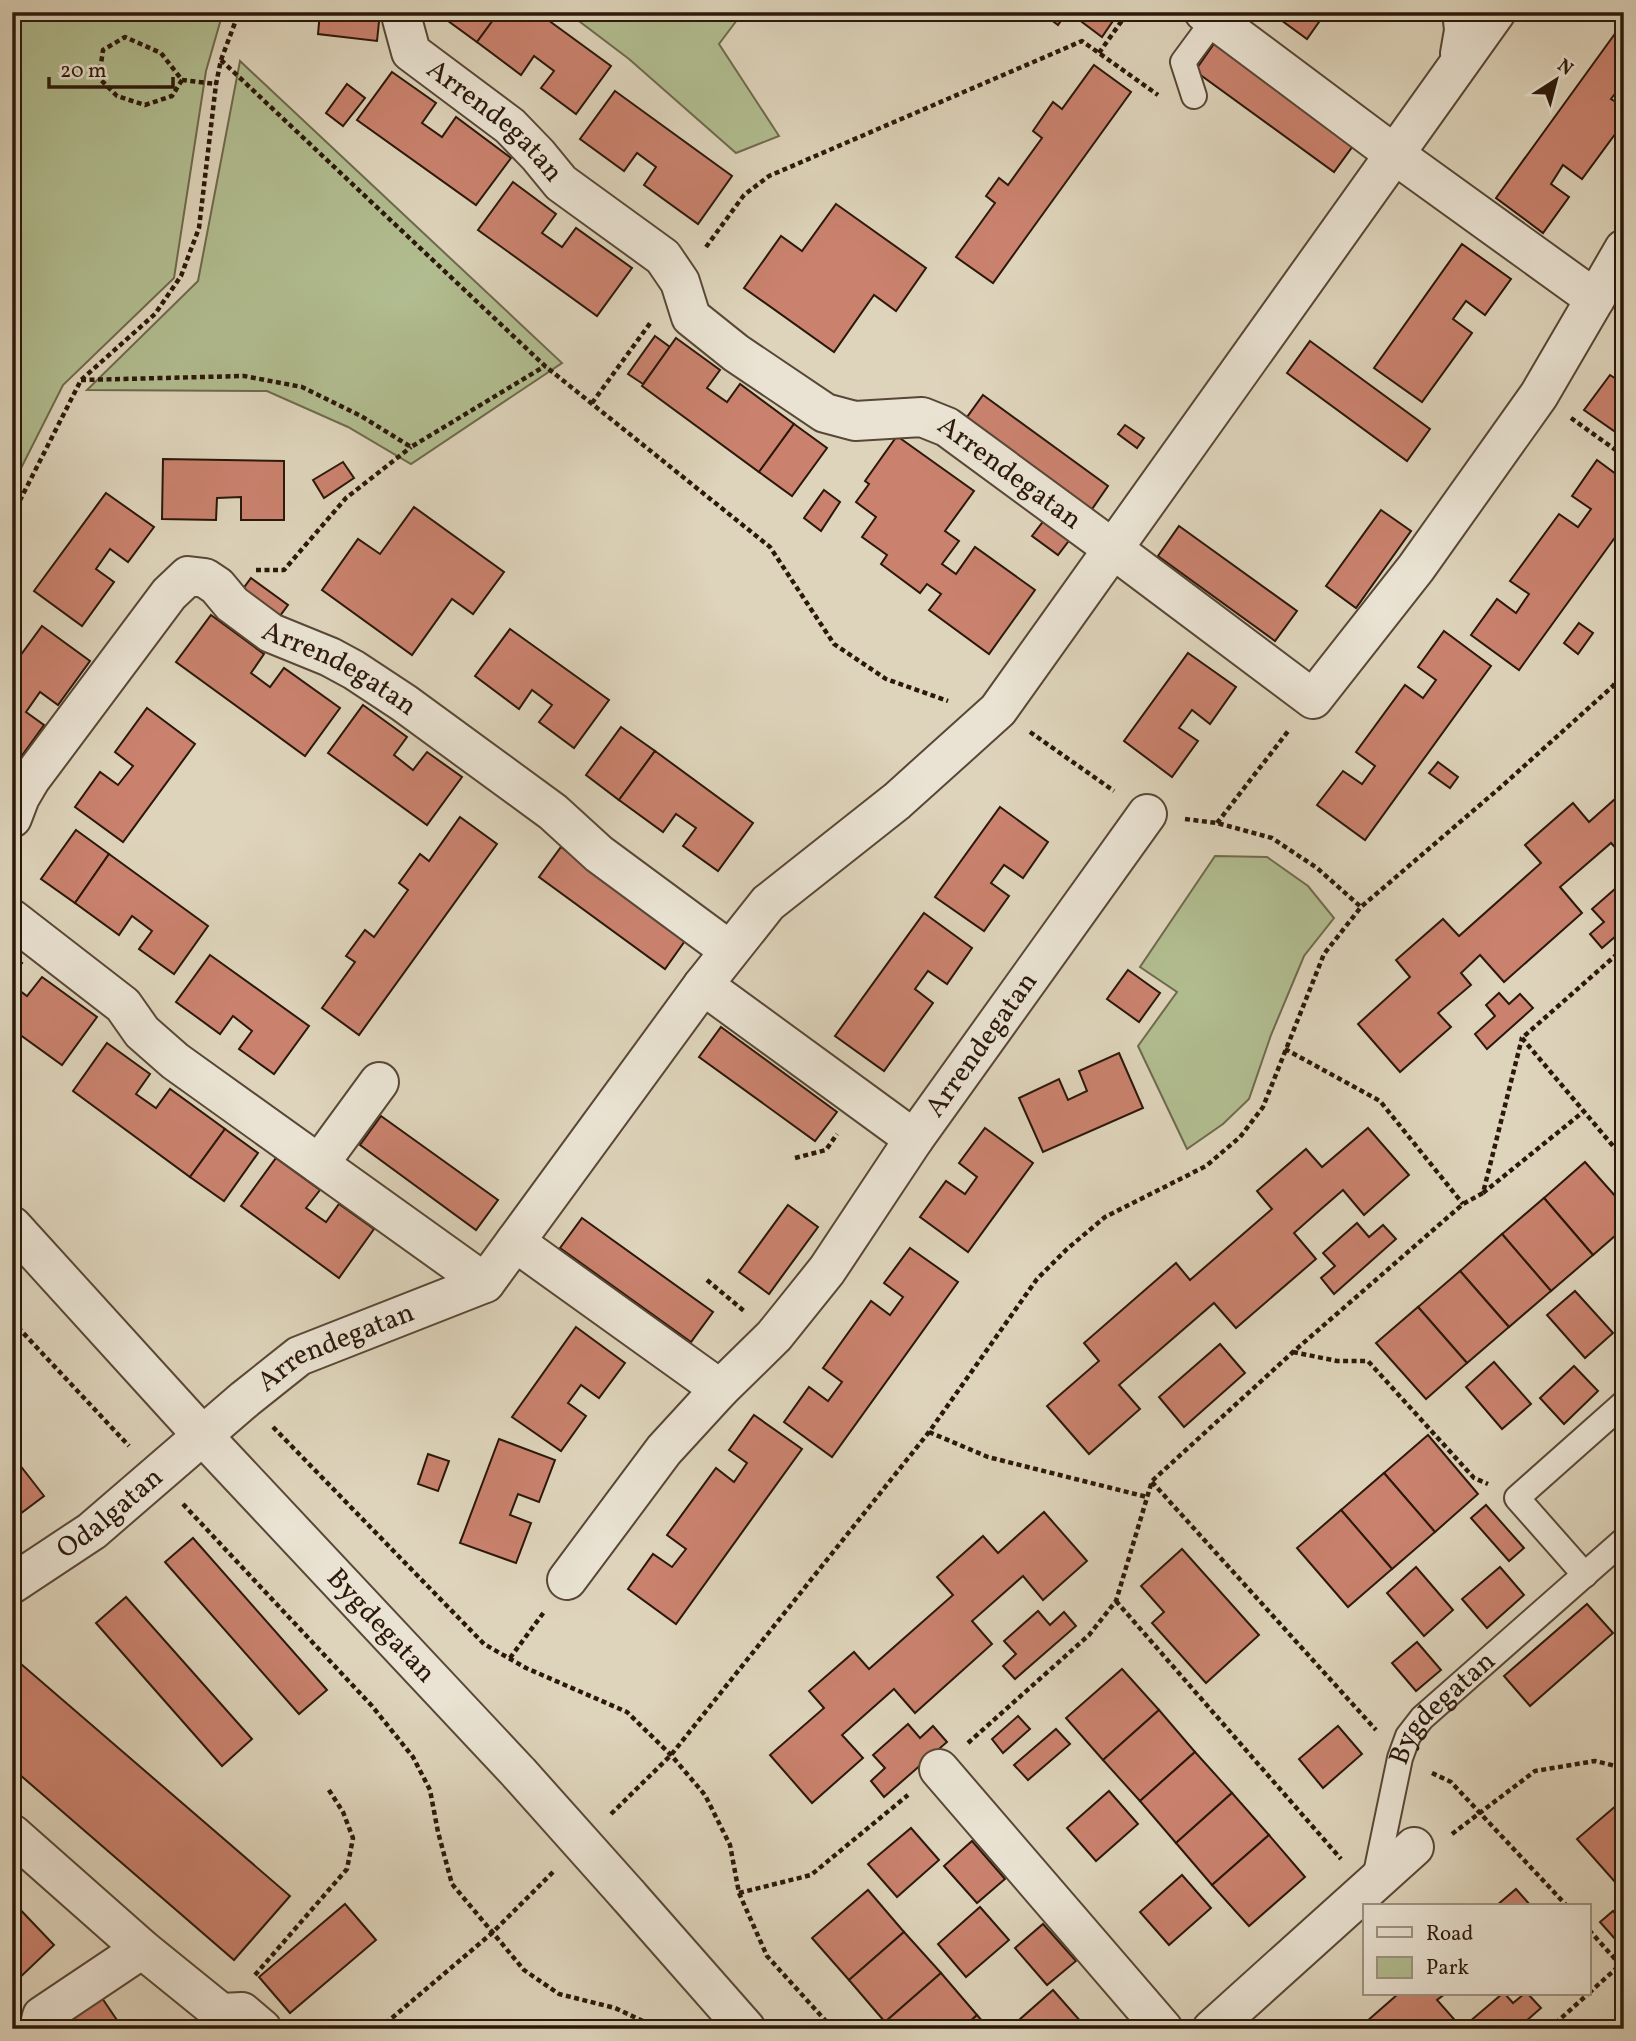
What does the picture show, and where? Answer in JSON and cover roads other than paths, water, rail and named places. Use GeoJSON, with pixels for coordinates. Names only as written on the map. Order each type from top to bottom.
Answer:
{"type":"FeatureCollection","features":[{"type":"Feature","properties":{"kind":"street","name":"Arrendegatan"},"geometry":{"type":"LineString","coordinates":[[403,12],[402,19],[411,52],[509,127],[538,155],[561,183],[663,257],[680,282],[691,317],[736,353],[825,413],[855,421],[922,417],[947,427],[1313,699],[1416,568],[1539,395],[1595,299]]}},
{"type":"Feature","properties":{"kind":"street"},"geometry":{"type":"LineString","coordinates":[[12,919],[123,1005],[142,1032],[175,1061],[485,1283],[729,950],[768,903],[897,801],[998,710],[1496,12]]}},
{"type":"Feature","properties":{"kind":"street"},"geometry":{"type":"LineString","coordinates":[[1209,16],[1595,299],[1624,249]]}},
{"type":"Feature","properties":{"kind":"street","name":"Arrendegatan"},"geometry":{"type":"LineString","coordinates":[[12,818],[30,780],[169,594],[188,576],[205,578],[217,586],[232,604],[271,633],[330,657],[404,703],[553,812],[599,854],[729,950]]}},
{"type":"Feature","properties":{"kind":"street","name":"Arrendegatan"},"geometry":{"type":"LineString","coordinates":[[567,1580],[664,1450],[774,1336],[827,1270],[914,1139],[1147,814]]}},
{"type":"Feature","properties":{"kind":"street","name":"Arrendegatan"},"geometry":{"type":"LineString","coordinates":[[703,985],[914,1139]]}},
{"type":"Feature","properties":{"kind":"street"},"geometry":{"type":"LineString","coordinates":[[319,1164],[379,1082]]}},
{"type":"Feature","properties":{"kind":"street","name":"Bygdegatan"},"geometry":{"type":"LineString","coordinates":[[12,1226],[203,1436],[519,1773],[746,2029]]}},
{"type":"Feature","properties":{"kind":"street"},"geometry":{"type":"LineString","coordinates":[[515,1242],[720,1389]]}},
{"type":"Feature","properties":{"kind":"street","name":"Arrendegatan"},"geometry":{"type":"LineString","coordinates":[[203,1436],[299,1356],[485,1283]]}},
{"type":"Feature","properties":{"kind":"street","name":"Odalgatan"},"geometry":{"type":"LineString","coordinates":[[12,1584],[92,1531],[203,1436]]}},
{"type":"Feature","properties":{"kind":"street"},"geometry":{"type":"LineString","coordinates":[[939,1769],[1163,2029]]}},
{"type":"Feature","properties":{"kind":"street"},"geometry":{"type":"LineString","coordinates":[[12,1834],[142,1949],[232,2021]]}},
{"type":"Feature","properties":{"kind":"street"},"geometry":{"type":"LineString","coordinates":[[1212,2029],[1414,1847]]}},
{"type":"Feature","properties":{"kind":"street"},"geometry":{"type":"LineString","coordinates":[[39,2029],[42,2016],[142,1949]]}},
{"type":"Feature","properties":{"kind":"lane"},"geometry":{"type":"LineString","coordinates":[[1455,12],[1457,30],[1452,53],[1462,60]]}},
{"type":"Feature","properties":{"kind":"lane"},"geometry":{"type":"LineString","coordinates":[[1194,96],[1184,62],[1209,16]]}},
{"type":"Feature","properties":{"kind":"lane"},"geometry":{"type":"LineString","coordinates":[[1585,1575],[1517,1498],[1624,1403]]}},
{"type":"Feature","properties":{"kind":"lane","name":"Bygdegatan"},"geometry":{"type":"LineString","coordinates":[[1371,1886],[1400,1758],[1408,1736],[1422,1718],[1624,1540]]}}]}
